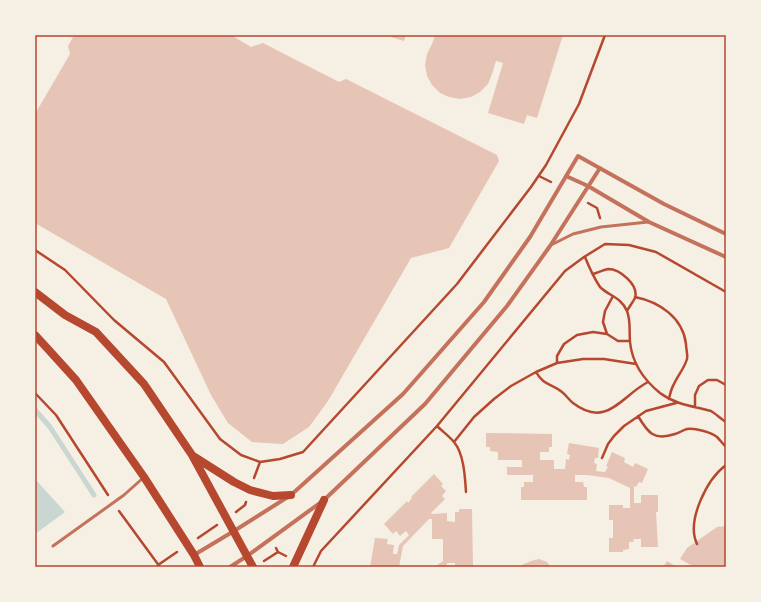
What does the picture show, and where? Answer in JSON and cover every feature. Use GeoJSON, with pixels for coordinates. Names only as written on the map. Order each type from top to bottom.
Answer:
{"type":"FeatureCollection","features":[{"type":"Feature","properties":{"kind":"main road"},"geometry":{"type":"LineString","coordinates":[[35,292],[65,315],[96,332],[144,384],[192,455],[247,556],[257,565]]}},
{"type":"Feature","properties":{"kind":"main road"},"geometry":{"type":"LineString","coordinates":[[35,335],[76,380],[144,477],[188,545],[200,567]]}},
{"type":"Feature","properties":{"kind":"main road"},"geometry":{"type":"LineString","coordinates":[[192,455],[234,482],[250,490],[273,496],[291,495]]}},
{"type":"Feature","properties":{"kind":"main road"},"geometry":{"type":"LineString","coordinates":[[293,567],[324,500]]}},
{"type":"Feature","properties":{"kind":"street"},"geometry":{"type":"LineString","coordinates":[[194,555],[291,495],[403,394],[479,307],[530,237],[578,156],[664,204],[726,234]]}},
{"type":"Feature","properties":{"kind":"street"},"geometry":{"type":"LineString","coordinates":[[230,567],[270,540],[324,500],[425,404],[507,306],[550,246],[600,168]]}},
{"type":"Feature","properties":{"kind":"street"},"geometry":{"type":"LineString","coordinates":[[566,176],[588,186],[649,222],[726,257]]}},
{"type":"Feature","properties":{"kind":"lane"},"geometry":{"type":"LineString","coordinates":[[550,246],[573,234],[602,227],[649,222]]}},
{"type":"Feature","properties":{"kind":"lane"},"geometry":{"type":"LineString","coordinates":[[53,546],[144,477]]}},
{"type":"Feature","properties":{"kind":"path"},"geometry":{"type":"LineString","coordinates":[[35,250],[65,270],[114,320],[164,362],[220,439],[241,455],[260,462],[280,459],[303,452],[457,284],[531,187],[546,165],[579,104],[605,35]]}},
{"type":"Feature","properties":{"kind":"path"},"geometry":{"type":"LineString","coordinates":[[313,567],[321,550],[437,426],[565,271],[584,257],[605,244],[629,245],[656,252],[726,292]]}},
{"type":"Feature","properties":{"kind":"path"},"geometry":{"type":"LineString","coordinates":[[584,257],[601,287],[621,302],[627,311],[630,322],[631,350],[636,364],[648,382],[669,399],[712,412],[726,422]]}},
{"type":"Feature","properties":{"kind":"path"},"geometry":{"type":"LineString","coordinates":[[593,274],[608,270],[618,272],[628,279],[635,288],[635,297],[627,311]]}},
{"type":"Feature","properties":{"kind":"path"},"geometry":{"type":"LineString","coordinates":[[607,334],[603,322],[605,311],[613,296]]}},
{"type":"Feature","properties":{"kind":"path"},"geometry":{"type":"LineString","coordinates":[[635,297],[646,299],[670,312],[680,325],[685,337],[687,358],[682,371],[674,383],[669,399]]}},
{"type":"Feature","properties":{"kind":"path"},"geometry":{"type":"LineString","coordinates":[[557,363],[557,356],[564,344],[577,335],[593,332],[607,334],[618,341],[630,341]]}},
{"type":"Feature","properties":{"kind":"path"},"geometry":{"type":"LineString","coordinates":[[454,442],[474,417],[494,399],[512,386],[536,372],[557,363],[583,359],[604,359],[636,364]]}},
{"type":"Feature","properties":{"kind":"path"},"geometry":{"type":"LineString","coordinates":[[536,372],[539,378],[563,393],[573,403],[586,410],[597,413],[613,409],[639,387],[648,382]]}},
{"type":"Feature","properties":{"kind":"path"},"geometry":{"type":"LineString","coordinates":[[695,407],[694,395],[699,386],[708,380],[717,380],[726,385]]}},
{"type":"Feature","properties":{"kind":"path"},"geometry":{"type":"LineString","coordinates":[[35,393],[56,415],[113,502],[159,566],[245,505],[255,518]]}},
{"type":"Feature","properties":{"kind":"path"},"geometry":{"type":"LineString","coordinates":[[602,458],[608,444],[624,426],[646,411],[676,402]]}},
{"type":"Feature","properties":{"kind":"path"},"geometry":{"type":"LineString","coordinates":[[638,416],[646,429],[655,436],[663,437],[688,429],[702,430],[716,436],[726,447]]}},
{"type":"Feature","properties":{"kind":"path"},"geometry":{"type":"LineString","coordinates":[[437,426],[454,442],[459,452],[464,470],[466,492]]}},
{"type":"Feature","properties":{"kind":"path"},"geometry":{"type":"LineString","coordinates":[[697,544],[694,531],[697,513],[705,491],[716,474],[726,465]]}},
{"type":"Feature","properties":{"kind":"path"},"geometry":{"type":"LineString","coordinates":[[257,565],[278,552],[270,540]]}},
{"type":"Feature","properties":{"kind":"shaded area"},"geometry":{"type":"Polygon","coordinates":[[[35,479],[65,512],[35,534],[35,479]]]}},
{"type":"Feature","properties":{"kind":"building"},"geometry":{"type":"Polygon","coordinates":[[[74,35],[231,35],[251,47],[263,43],[339,82],[346,79],[497,155],[499,161],[449,248],[411,258],[328,401],[309,427],[283,444],[252,442],[228,423],[211,395],[166,299],[35,223],[35,114],[70,54],[68,46],[74,35]]]}},
{"type":"Feature","properties":{"kind":"building"},"geometry":{"type":"Polygon","coordinates":[[[392,35],[406,35],[404,41],[391,37],[392,35]]]}},
{"type":"Feature","properties":{"kind":"building"},"geometry":{"type":"Polygon","coordinates":[[[435,35],[563,35],[537,118],[527,115],[524,124],[488,113],[503,63],[496,61],[488,84],[480,92],[471,97],[460,99],[449,97],[440,93],[432,85],[427,76],[425,65],[427,54],[435,35]]]}},
{"type":"Feature","properties":{"kind":"building"},"geometry":{"type":"Polygon","coordinates":[[[486,433],[552,434],[552,447],[549,447],[549,452],[540,452],[540,460],[554,460],[554,469],[565,469],[566,459],[569,460],[570,455],[567,454],[569,443],[599,448],[598,458],[595,458],[594,463],[597,464],[596,471],[605,472],[612,452],[625,458],[624,462],[633,467],[635,463],[648,469],[642,483],[639,482],[636,487],[634,486],[634,503],[641,503],[641,495],[658,495],[658,512],[656,512],[658,547],[641,547],[641,539],[634,539],[633,542],[629,542],[629,549],[623,550],[623,552],[609,552],[609,538],[613,538],[613,520],[609,520],[609,505],[623,505],[623,508],[630,508],[630,488],[609,478],[575,475],[575,482],[583,482],[584,487],[587,487],[587,500],[521,500],[521,487],[524,487],[524,482],[533,482],[533,475],[507,475],[507,467],[522,467],[522,460],[498,460],[498,452],[490,451],[490,447],[486,447],[486,433]]]}},
{"type":"Feature","properties":{"kind":"building"},"geometry":{"type":"Polygon","coordinates":[[[434,474],[443,484],[441,486],[446,491],[442,496],[445,499],[431,513],[432,514],[447,513],[447,521],[455,522],[455,512],[459,512],[459,509],[472,509],[473,567],[455,567],[455,563],[447,563],[444,567],[434,567],[443,561],[443,539],[432,539],[432,519],[429,519],[403,546],[399,567],[370,567],[375,538],[388,539],[387,544],[394,545],[393,554],[397,554],[399,545],[409,535],[406,531],[400,536],[396,531],[393,534],[384,524],[407,501],[408,503],[412,498],[411,497],[434,474]]]}},
{"type":"Feature","properties":{"kind":"building"},"geometry":{"type":"Polygon","coordinates":[[[726,526],[726,567],[694,567],[680,559],[687,548],[717,527],[726,526]]]}},
{"type":"Feature","properties":{"kind":"building"},"geometry":{"type":"Polygon","coordinates":[[[539,559],[547,562],[551,567],[517,567],[531,561],[539,559]]]}},
{"type":"Feature","properties":{"kind":"building"},"geometry":{"type":"Polygon","coordinates":[[[667,561],[677,567],[663,567],[667,561]]]}},
{"type":"Feature","properties":{"kind":"waterway"},"geometry":{"type":"LineString","coordinates":[[35,410],[50,427],[94,495]]}}]}
